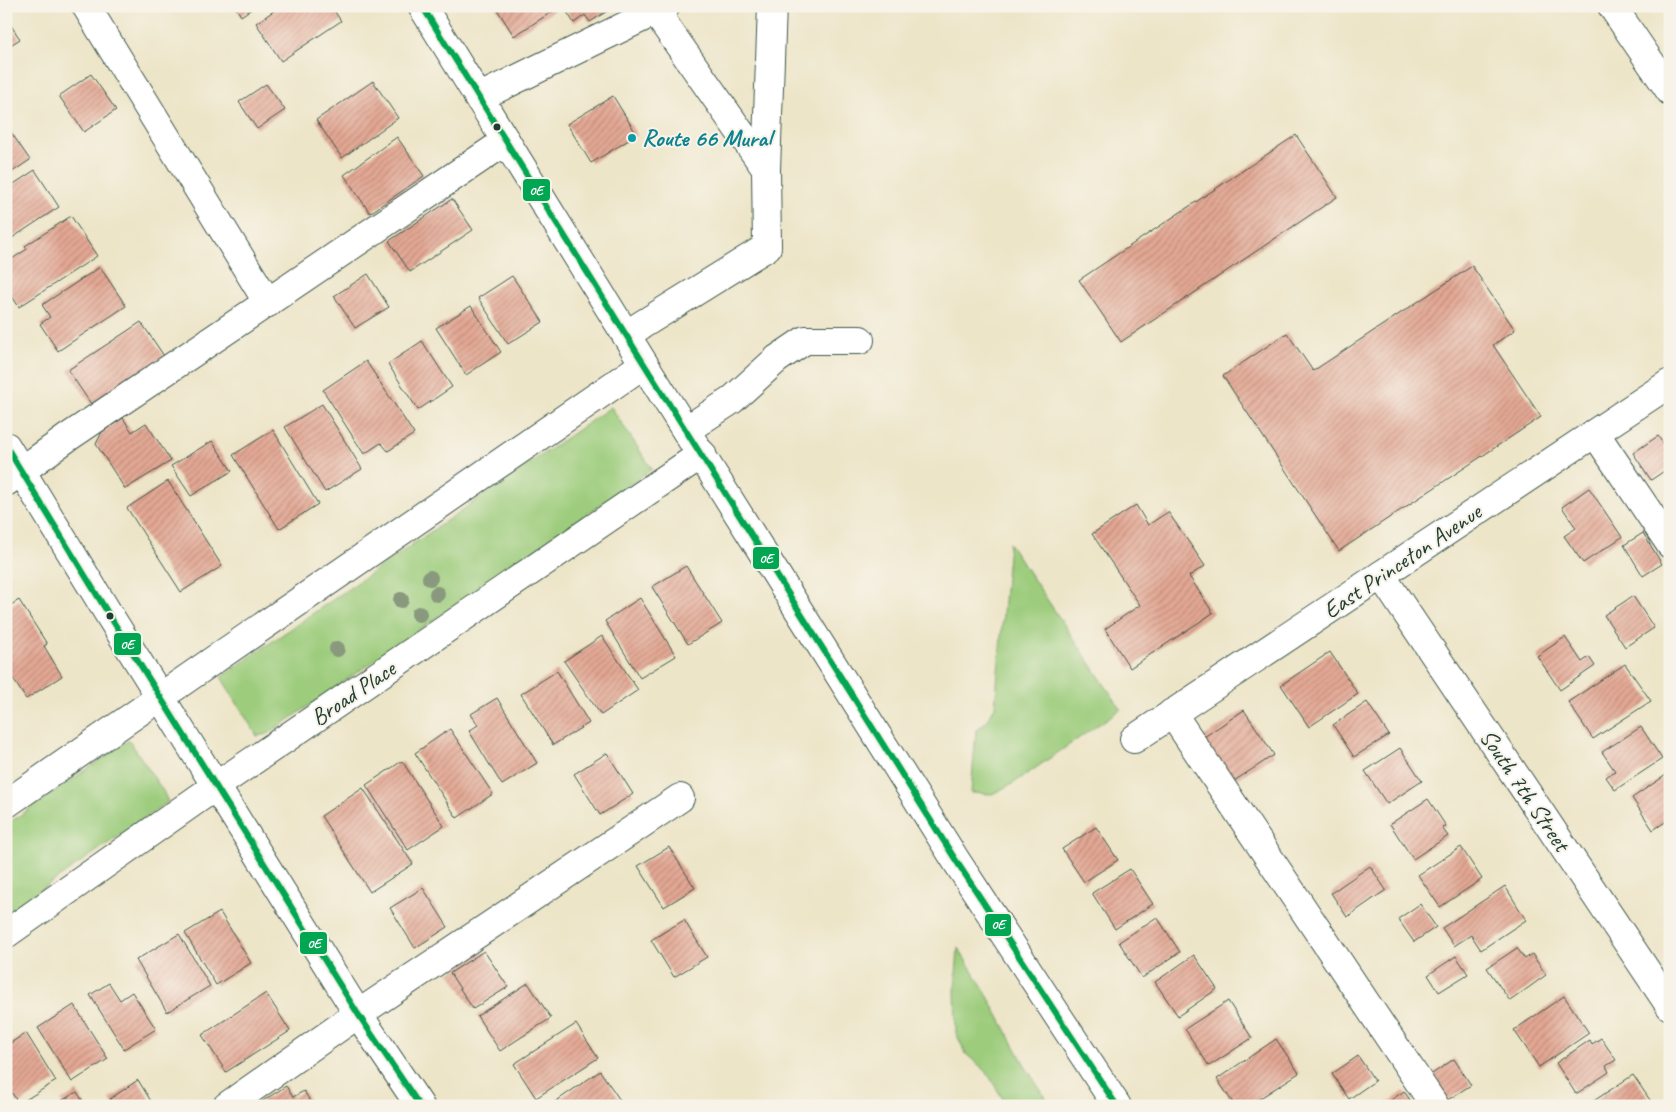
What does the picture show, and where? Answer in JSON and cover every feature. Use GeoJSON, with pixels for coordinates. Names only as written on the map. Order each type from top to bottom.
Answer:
{"type":"FeatureCollection","features":[{"type":"Feature","properties":{"kind":"street"},"geometry":{"type":"LineString","coordinates":[[86,6],[268,303]]}},
{"type":"Feature","properties":{"kind":"street"},"geometry":{"type":"LineString","coordinates":[[422,6],[955,859],[1117,1106]]}},
{"type":"Feature","properties":{"kind":"street"},"geometry":{"type":"LineString","coordinates":[[627,334],[767,247],[766,169],[772,6]]}},
{"type":"Feature","properties":{"kind":"street"},"geometry":{"type":"LineString","coordinates":[[1612,6],[1670,91]]}},
{"type":"Feature","properties":{"kind":"street"},"geometry":{"type":"LineString","coordinates":[[478,98],[660,9],[766,169]]}},
{"type":"Feature","properties":{"kind":"street"},"geometry":{"type":"LineString","coordinates":[[14,476],[67,438],[506,141]]}},
{"type":"Feature","properties":{"kind":"street"},"geometry":{"type":"LineString","coordinates":[[686,430],[732,400],[777,359],[805,340],[860,340]]}},
{"type":"Feature","properties":{"kind":"street"},"geometry":{"type":"LineString","coordinates":[[6,804],[644,364]]}},
{"type":"Feature","properties":{"kind":"street","name":"East Princeton Avenue"},"geometry":{"type":"LineString","coordinates":[[1134,739],[1670,383]]}},
{"type":"Feature","properties":{"kind":"street"},"geometry":{"type":"LineString","coordinates":[[1595,433],[1670,544]]}},
{"type":"Feature","properties":{"kind":"street"},"geometry":{"type":"LineString","coordinates":[[6,446],[14,476],[161,697],[358,1014],[420,1106]]}},
{"type":"Feature","properties":{"kind":"street","name":"Broad Place"},"geometry":{"type":"LineString","coordinates":[[6,934],[216,786],[702,454]]}},
{"type":"Feature","properties":{"kind":"street","name":"South 7th Street"},"geometry":{"type":"LineString","coordinates":[[1381,575],[1670,1006]]}},
{"type":"Feature","properties":{"kind":"street"},"geometry":{"type":"LineString","coordinates":[[1172,714],[1435,1106]]}},
{"type":"Feature","properties":{"kind":"street"},"geometry":{"type":"LineString","coordinates":[[227,1106],[358,1014],[680,798]]}},
{"type":"Feature","properties":{"kind":"green space"},"geometry":{"type":"Polygon","coordinates":[[[611,407],[652,469],[268,734],[257,736],[221,677],[611,407]]]}},
{"type":"Feature","properties":{"kind":"green space"},"geometry":{"type":"Polygon","coordinates":[[[1009,543],[1121,709],[1014,783],[992,794],[971,793],[976,730],[985,723],[995,707],[1009,543]]]}},
{"type":"Feature","properties":{"kind":"green space"},"geometry":{"type":"Polygon","coordinates":[[[129,740],[163,791],[168,802],[6,914],[6,825],[129,740]]]}},
{"type":"Feature","properties":{"kind":"green space"},"geometry":{"type":"Polygon","coordinates":[[[958,948],[984,989],[1027,1069],[1051,1106],[1005,1106],[1003,1099],[986,1071],[966,1054],[956,1033],[955,988],[958,948]]]}},
{"type":"Feature","properties":{"kind":"building"},"geometry":{"type":"Polygon","coordinates":[[[235,6],[256,6],[241,16],[235,6]]]}},
{"type":"Feature","properties":{"kind":"building"},"geometry":{"type":"Polygon","coordinates":[[[281,6],[331,6],[341,21],[281,61],[256,23],[281,6]]]}},
{"type":"Feature","properties":{"kind":"building"},"geometry":{"type":"Polygon","coordinates":[[[495,6],[561,6],[514,36],[495,6]]]}},
{"type":"Feature","properties":{"kind":"building"},"geometry":{"type":"Polygon","coordinates":[[[563,6],[615,6],[590,22],[585,15],[574,23],[563,6]]]}},
{"type":"Feature","properties":{"kind":"building"},"geometry":{"type":"Polygon","coordinates":[[[6,18],[20,39],[6,48],[6,18]]]}},
{"type":"Feature","properties":{"kind":"building"},"geometry":{"type":"Polygon","coordinates":[[[91,74],[116,110],[84,132],[59,96],[91,74]]]}},
{"type":"Feature","properties":{"kind":"building"},"geometry":{"type":"Polygon","coordinates":[[[373,81],[398,118],[342,158],[316,120],[373,81]]]}},
{"type":"Feature","properties":{"kind":"building"},"geometry":{"type":"Polygon","coordinates":[[[266,84],[285,110],[257,129],[239,102],[266,84]]]}},
{"type":"Feature","properties":{"kind":"building"},"geometry":{"type":"Polygon","coordinates":[[[613,96],[637,135],[591,163],[567,124],[613,96]]]}},
{"type":"Feature","properties":{"kind":"building"},"geometry":{"type":"Polygon","coordinates":[[[6,125],[30,160],[6,176],[6,125]]]}},
{"type":"Feature","properties":{"kind":"building"},"geometry":{"type":"Polygon","coordinates":[[[1296,135],[1337,197],[1121,342],[1079,280],[1296,135]]]}},
{"type":"Feature","properties":{"kind":"building"},"geometry":{"type":"Polygon","coordinates":[[[397,137],[424,176],[370,213],[344,175],[397,137]]]}},
{"type":"Feature","properties":{"kind":"building"},"geometry":{"type":"Polygon","coordinates":[[[35,170],[59,207],[6,242],[6,189],[35,170]]]}},
{"type":"Feature","properties":{"kind":"building"},"geometry":{"type":"Polygon","coordinates":[[[452,199],[473,230],[410,272],[389,241],[452,199]]]}},
{"type":"Feature","properties":{"kind":"building"},"geometry":{"type":"Polygon","coordinates":[[[71,216],[97,256],[19,307],[6,287],[6,263],[27,249],[25,246],[71,216]]]}},
{"type":"Feature","properties":{"kind":"building"},"geometry":{"type":"Polygon","coordinates":[[[1472,266],[1515,330],[1493,345],[1541,417],[1339,551],[1223,376],[1287,333],[1313,371],[1472,266]]]}},
{"type":"Feature","properties":{"kind":"building"},"geometry":{"type":"Polygon","coordinates":[[[100,267],[126,306],[58,351],[40,324],[50,317],[42,305],[100,267]]]}},
{"type":"Feature","properties":{"kind":"building"},"geometry":{"type":"Polygon","coordinates":[[[368,274],[389,307],[355,328],[334,296],[368,274]]]}},
{"type":"Feature","properties":{"kind":"building"},"geometry":{"type":"Polygon","coordinates":[[[512,276],[543,322],[508,344],[478,298],[512,276]]]}},
{"type":"Feature","properties":{"kind":"building"},"geometry":{"type":"Polygon","coordinates":[[[471,306],[501,352],[466,375],[436,328],[471,306]]]}},
{"type":"Feature","properties":{"kind":"building"},"geometry":{"type":"Polygon","coordinates":[[[141,322],[164,356],[91,404],[68,370],[141,322]]]}},
{"type":"Feature","properties":{"kind":"building"},"geometry":{"type":"Polygon","coordinates":[[[422,341],[452,387],[418,410],[388,364],[422,341]]]}},
{"type":"Feature","properties":{"kind":"building"},"geometry":{"type":"Polygon","coordinates":[[[366,361],[414,434],[388,451],[381,443],[364,454],[323,390],[366,361]]]}},
{"type":"Feature","properties":{"kind":"building"},"geometry":{"type":"Polygon","coordinates":[[[322,404],[362,469],[325,492],[285,427],[322,404]]]}},
{"type":"Feature","properties":{"kind":"building"},"geometry":{"type":"Polygon","coordinates":[[[123,418],[132,432],[146,423],[171,461],[125,489],[96,444],[102,432],[123,418]]]}},
{"type":"Feature","properties":{"kind":"building"},"geometry":{"type":"Polygon","coordinates":[[[273,430],[318,504],[279,529],[233,455],[273,430]]]}},
{"type":"Feature","properties":{"kind":"building"},"geometry":{"type":"Polygon","coordinates":[[[1658,436],[1670,454],[1670,467],[1651,480],[1633,453],[1658,436]]]}},
{"type":"Feature","properties":{"kind":"building"},"geometry":{"type":"Polygon","coordinates":[[[212,441],[232,471],[191,496],[171,466],[212,441]]]}},
{"type":"Feature","properties":{"kind":"building"},"geometry":{"type":"Polygon","coordinates":[[[168,481],[222,566],[181,592],[127,508],[168,481]]]}},
{"type":"Feature","properties":{"kind":"building"},"geometry":{"type":"Polygon","coordinates":[[[1589,488],[1622,537],[1583,563],[1564,536],[1576,528],[1562,507],[1589,488]]]}},
{"type":"Feature","properties":{"kind":"building"},"geometry":{"type":"Polygon","coordinates":[[[1136,505],[1148,525],[1168,512],[1205,566],[1189,576],[1213,613],[1130,668],[1105,629],[1140,605],[1092,534],[1136,505]]]}},
{"type":"Feature","properties":{"kind":"building"},"geometry":{"type":"Polygon","coordinates":[[[1643,533],[1662,564],[1643,576],[1624,545],[1643,533]]]}},
{"type":"Feature","properties":{"kind":"building"},"geometry":{"type":"Polygon","coordinates":[[[686,566],[722,623],[688,644],[652,587],[686,566]]]}},
{"type":"Feature","properties":{"kind":"building"},"geometry":{"type":"Polygon","coordinates":[[[1633,596],[1654,628],[1625,647],[1604,615],[1633,596]]]}},
{"type":"Feature","properties":{"kind":"building"},"geometry":{"type":"Polygon","coordinates":[[[640,598],[676,656],[640,678],[605,621],[640,598]]]}},
{"type":"Feature","properties":{"kind":"building"},"geometry":{"type":"Polygon","coordinates":[[[19,600],[47,644],[44,646],[62,676],[26,699],[6,668],[6,608],[19,600]]]}},
{"type":"Feature","properties":{"kind":"building"},"geometry":{"type":"Polygon","coordinates":[[[602,636],[638,690],[601,715],[564,661],[602,636]]]}},
{"type":"Feature","properties":{"kind":"building"},"geometry":{"type":"Polygon","coordinates":[[[1565,637],[1582,662],[1589,657],[1595,666],[1560,690],[1537,656],[1565,637]]]}},
{"type":"Feature","properties":{"kind":"building"},"geometry":{"type":"Polygon","coordinates":[[[1330,652],[1358,694],[1309,727],[1281,685],[1330,652]]]}},
{"type":"Feature","properties":{"kind":"building"},"geometry":{"type":"Polygon","coordinates":[[[1625,664],[1651,701],[1593,739],[1568,702],[1625,664]]]}},
{"type":"Feature","properties":{"kind":"building"},"geometry":{"type":"Polygon","coordinates":[[[557,671],[589,723],[553,745],[521,694],[557,671]]]}},
{"type":"Feature","properties":{"kind":"building"},"geometry":{"type":"Polygon","coordinates":[[[497,698],[537,763],[502,785],[469,731],[478,725],[471,714],[497,698]]]}},
{"type":"Feature","properties":{"kind":"building"},"geometry":{"type":"Polygon","coordinates":[[[1367,702],[1389,735],[1354,757],[1333,725],[1367,702]]]}},
{"type":"Feature","properties":{"kind":"building"},"geometry":{"type":"Polygon","coordinates":[[[1244,710],[1274,755],[1231,783],[1201,739],[1244,710]]]}},
{"type":"Feature","properties":{"kind":"building"},"geometry":{"type":"Polygon","coordinates":[[[1641,727],[1662,759],[1615,790],[1606,777],[1615,771],[1602,752],[1641,727]]]}},
{"type":"Feature","properties":{"kind":"building"},"geometry":{"type":"Polygon","coordinates":[[[450,729],[493,794],[457,818],[415,753],[450,729]]]}},
{"type":"Feature","properties":{"kind":"building"},"geometry":{"type":"Polygon","coordinates":[[[1400,748],[1422,781],[1387,804],[1365,771],[1400,748]]]}},
{"type":"Feature","properties":{"kind":"building"},"geometry":{"type":"Polygon","coordinates":[[[607,753],[633,794],[600,815],[574,774],[607,753]]]}},
{"type":"Feature","properties":{"kind":"building"},"geometry":{"type":"Polygon","coordinates":[[[402,761],[444,826],[408,850],[366,785],[402,761]]]}},
{"type":"Feature","properties":{"kind":"building"},"geometry":{"type":"Polygon","coordinates":[[[1666,775],[1670,781],[1670,819],[1653,830],[1632,798],[1666,775]]]}},
{"type":"Feature","properties":{"kind":"building"},"geometry":{"type":"Polygon","coordinates":[[[363,788],[413,864],[370,892],[321,816],[363,788]]]}},
{"type":"Feature","properties":{"kind":"building"},"geometry":{"type":"Polygon","coordinates":[[[1428,799],[1446,826],[1442,828],[1448,836],[1413,859],[1390,824],[1428,799]]]}},
{"type":"Feature","properties":{"kind":"building"},"geometry":{"type":"Polygon","coordinates":[[[1096,827],[1118,860],[1084,882],[1062,849],[1096,827]]]}},
{"type":"Feature","properties":{"kind":"building"},"geometry":{"type":"Polygon","coordinates":[[[669,847],[695,888],[664,907],[638,866],[669,847]]]}},
{"type":"Feature","properties":{"kind":"building"},"geometry":{"type":"Polygon","coordinates":[[[1461,847],[1482,879],[1440,907],[1418,875],[1461,847]]]}},
{"type":"Feature","properties":{"kind":"building"},"geometry":{"type":"Polygon","coordinates":[[[1370,866],[1386,890],[1347,917],[1331,893],[1370,866]]]}},
{"type":"Feature","properties":{"kind":"building"},"geometry":{"type":"Polygon","coordinates":[[[1130,869],[1153,904],[1115,929],[1092,893],[1130,869]]]}},
{"type":"Feature","properties":{"kind":"building"},"geometry":{"type":"Polygon","coordinates":[[[1505,886],[1526,920],[1481,950],[1471,935],[1454,946],[1442,928],[1505,886]]]}},
{"type":"Feature","properties":{"kind":"building"},"geometry":{"type":"Polygon","coordinates":[[[423,888],[448,927],[415,948],[390,908],[423,888]]]}},
{"type":"Feature","properties":{"kind":"building"},"geometry":{"type":"Polygon","coordinates":[[[1420,904],[1436,927],[1414,942],[1398,919],[1420,904]]]}},
{"type":"Feature","properties":{"kind":"building"},"geometry":{"type":"Polygon","coordinates":[[[220,912],[251,963],[216,985],[185,933],[220,912]]]}},
{"type":"Feature","properties":{"kind":"building"},"geometry":{"type":"Polygon","coordinates":[[[1157,917],[1180,952],[1142,978],[1119,942],[1157,917]]]}},
{"type":"Feature","properties":{"kind":"building"},"geometry":{"type":"Polygon","coordinates":[[[684,920],[707,957],[674,977],[651,940],[684,920]]]}},
{"type":"Feature","properties":{"kind":"building"},"geometry":{"type":"Polygon","coordinates":[[[179,934],[210,986],[167,1012],[136,960],[179,934]]]}},
{"type":"Feature","properties":{"kind":"building"},"geometry":{"type":"Polygon","coordinates":[[[1517,948],[1525,959],[1532,954],[1546,975],[1510,1001],[1487,968],[1517,948]]]}},
{"type":"Feature","properties":{"kind":"building"},"geometry":{"type":"Polygon","coordinates":[[[484,951],[508,987],[473,1009],[450,973],[484,951]]]}},
{"type":"Feature","properties":{"kind":"building"},"geometry":{"type":"Polygon","coordinates":[[[1194,955],[1217,989],[1178,1016],[1155,982],[1194,955]]]}},
{"type":"Feature","properties":{"kind":"building"},"geometry":{"type":"Polygon","coordinates":[[[1456,956],[1468,974],[1439,992],[1428,975],[1456,956]]]}},
{"type":"Feature","properties":{"kind":"building"},"geometry":{"type":"Polygon","coordinates":[[[109,983],[120,1000],[132,992],[156,1029],[124,1049],[90,995],[109,983]]]}},
{"type":"Feature","properties":{"kind":"building"},"geometry":{"type":"Polygon","coordinates":[[[528,983],[551,1018],[500,1051],[477,1016],[528,983]]]}},
{"type":"Feature","properties":{"kind":"building"},"geometry":{"type":"Polygon","coordinates":[[[266,993],[290,1031],[226,1072],[202,1035],[266,993]]]}},
{"type":"Feature","properties":{"kind":"building"},"geometry":{"type":"Polygon","coordinates":[[[1564,996],[1589,1033],[1539,1067],[1514,1030],[1564,996]]]}},
{"type":"Feature","properties":{"kind":"building"},"geometry":{"type":"Polygon","coordinates":[[[1228,1001],[1252,1038],[1209,1066],[1185,1029],[1228,1001]]]}},
{"type":"Feature","properties":{"kind":"building"},"geometry":{"type":"Polygon","coordinates":[[[74,1005],[108,1059],[72,1082],[38,1028],[74,1005]]]}},
{"type":"Feature","properties":{"kind":"building"},"geometry":{"type":"Polygon","coordinates":[[[576,1024],[598,1058],[536,1098],[514,1064],[576,1024]]]}},
{"type":"Feature","properties":{"kind":"building"},"geometry":{"type":"Polygon","coordinates":[[[26,1033],[56,1081],[19,1104],[6,1084],[6,1046],[26,1033]]]}},
{"type":"Feature","properties":{"kind":"building"},"geometry":{"type":"Polygon","coordinates":[[[1601,1038],[1616,1060],[1606,1066],[1609,1072],[1576,1094],[1556,1063],[1590,1040],[1592,1044],[1601,1038]]]}},
{"type":"Feature","properties":{"kind":"building"},"geometry":{"type":"Polygon","coordinates":[[[1276,1039],[1299,1073],[1248,1106],[1235,1106],[1217,1079],[1276,1039]]]}},
{"type":"Feature","properties":{"kind":"building"},"geometry":{"type":"Polygon","coordinates":[[[1358,1056],[1375,1081],[1349,1099],[1332,1074],[1358,1056]]]}},
{"type":"Feature","properties":{"kind":"building"},"geometry":{"type":"Polygon","coordinates":[[[1454,1059],[1471,1085],[1443,1103],[1426,1078],[1454,1059]]]}},
{"type":"Feature","properties":{"kind":"building"},"geometry":{"type":"Polygon","coordinates":[[[600,1071],[624,1106],[553,1106],[552,1104],[600,1071]]]}},
{"type":"Feature","properties":{"kind":"building"},"geometry":{"type":"Polygon","coordinates":[[[1633,1075],[1654,1106],[1586,1106],[1633,1075]]]}},
{"type":"Feature","properties":{"kind":"building"},"geometry":{"type":"Polygon","coordinates":[[[138,1080],[154,1106],[114,1106],[110,1099],[138,1080]]]}},
{"type":"Feature","properties":{"kind":"building"},"geometry":{"type":"Polygon","coordinates":[[[286,1086],[293,1097],[304,1091],[313,1106],[255,1106],[286,1086]]]}},
{"type":"Feature","properties":{"kind":"building"},"geometry":{"type":"Polygon","coordinates":[[[1404,1091],[1414,1106],[1383,1106],[1404,1091]]]}},
{"type":"Feature","properties":{"kind":"building"},"geometry":{"type":"Polygon","coordinates":[[[77,1092],[86,1106],[64,1106],[61,1101],[77,1092]]]}},
{"type":"Feature","properties":{"kind":"transit line","name":"0E"},"geometry":{"type":"LineString","coordinates":[[422,6],[955,859],[1117,1106]]}},
{"type":"Feature","properties":{"kind":"transit line","name":"0E"},"geometry":{"type":"LineString","coordinates":[[6,446],[358,1014],[420,1106]]}},
{"type":"Feature","properties":{"kind":"place","name":"Route 66 Mural"},"geometry":{"type":"Point","coordinates":[632,138]}}]}
